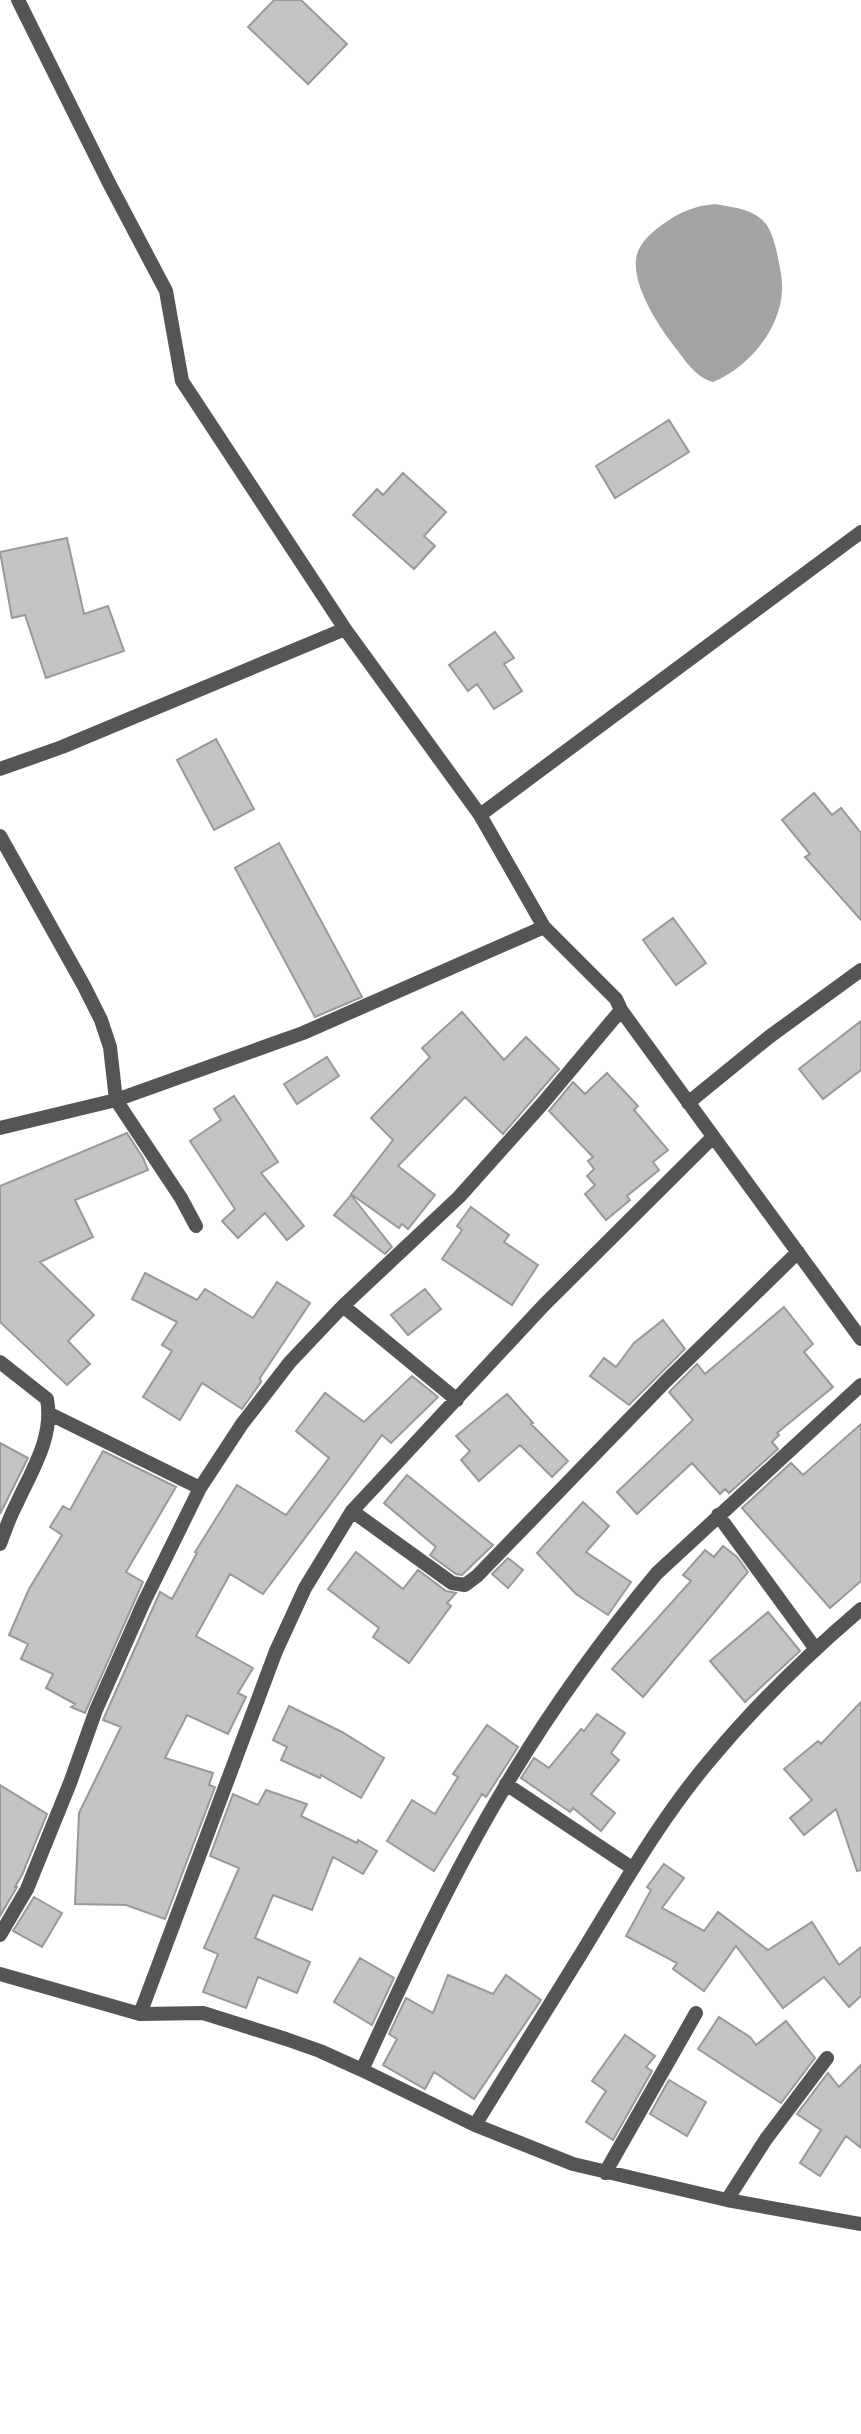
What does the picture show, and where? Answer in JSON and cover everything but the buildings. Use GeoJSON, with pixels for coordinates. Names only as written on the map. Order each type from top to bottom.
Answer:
{"type":"FeatureCollection","features":[{"type":"Feature","properties":{"kind":"street"},"geometry":{"type":"LineString","coordinates":[[18,0],[166,291],[182,381],[345,629],[480,815],[544,927],[616,999],[621,1010],[712,1138],[861,1339]]}},
{"type":"Feature","properties":{"kind":"street"},"geometry":{"type":"LineString","coordinates":[[480,815],[861,532]]}},
{"type":"Feature","properties":{"kind":"street"},"geometry":{"type":"LineString","coordinates":[[0,769],[62,747],[345,629]]}},
{"type":"Feature","properties":{"kind":"street"},"geometry":{"type":"LineString","coordinates":[[0,836],[101,1020],[110,1047],[116,1100],[176,1189],[196,1226]]}},
{"type":"Feature","properties":{"kind":"street"},"geometry":{"type":"LineString","coordinates":[[0,1128],[116,1100],[303,1033],[544,927]]}},
{"type":"Feature","properties":{"kind":"street"},"geometry":{"type":"LineString","coordinates":[[688,1103],[769,1037],[861,970]]}},
{"type":"Feature","properties":{"kind":"street"},"geometry":{"type":"LineString","coordinates":[[0,1935],[27,1889],[96,1710],[144,1602],[200,1488],[242,1424],[290,1362],[343,1306],[458,1197],[543,1103],[621,1010]]}},
{"type":"Feature","properties":{"kind":"street"},"geometry":{"type":"LineString","coordinates":[[140,2014],[276,1651],[305,1588],[352,1511],[544,1305],[712,1138]]}},
{"type":"Feature","properties":{"kind":"street"},"geometry":{"type":"LineString","coordinates":[[352,1511],[452,1583],[465,1585],[477,1576],[666,1381],[798,1252]]}},
{"type":"Feature","properties":{"kind":"street"},"geometry":{"type":"LineString","coordinates":[[343,1306],[457,1400]]}},
{"type":"Feature","properties":{"kind":"street"},"geometry":{"type":"LineString","coordinates":[[0,1362],[47,1399],[50,1414],[40,1457],[0,1544]]}},
{"type":"Feature","properties":{"kind":"street"},"geometry":{"type":"LineString","coordinates":[[362,2070],[438,1911],[506,1784],[629,1605],[657,1573],[718,1515],[861,1385]]}},
{"type":"Feature","properties":{"kind":"street"},"geometry":{"type":"LineString","coordinates":[[50,1414],[200,1488]]}},
{"type":"Feature","properties":{"kind":"street"},"geometry":{"type":"LineString","coordinates":[[718,1515],[816,1648]]}},
{"type":"Feature","properties":{"kind":"street"},"geometry":{"type":"LineString","coordinates":[[475,2125],[666,1817],[709,1760],[744,1721],[816,1648],[861,1609]]}},
{"type":"Feature","properties":{"kind":"street"},"geometry":{"type":"LineString","coordinates":[[506,1784],[632,1868]]}},
{"type":"Feature","properties":{"kind":"street"},"geometry":{"type":"LineString","coordinates":[[0,1974],[140,2014],[203,2013],[320,2051],[475,2125],[547,2155],[605,2173],[727,2200],[861,2224]]}},
{"type":"Feature","properties":{"kind":"street"},"geometry":{"type":"LineString","coordinates":[[605,2173],[696,2013]]}},
{"type":"Feature","properties":{"kind":"street"},"geometry":{"type":"LineString","coordinates":[[727,2200],[766,2139],[827,2057]]}},
{"type":"Feature","properties":{"kind":"shaded area"},"geometry":{"type":"Polygon","coordinates":[[[715,204],[745,210],[764,222],[775,244],[782,286],[775,320],[760,346],[738,367],[713,382],[691,367],[661,327],[642,293],[636,259],[637,253],[651,233],[666,222],[689,210],[715,204]]]}}]}
